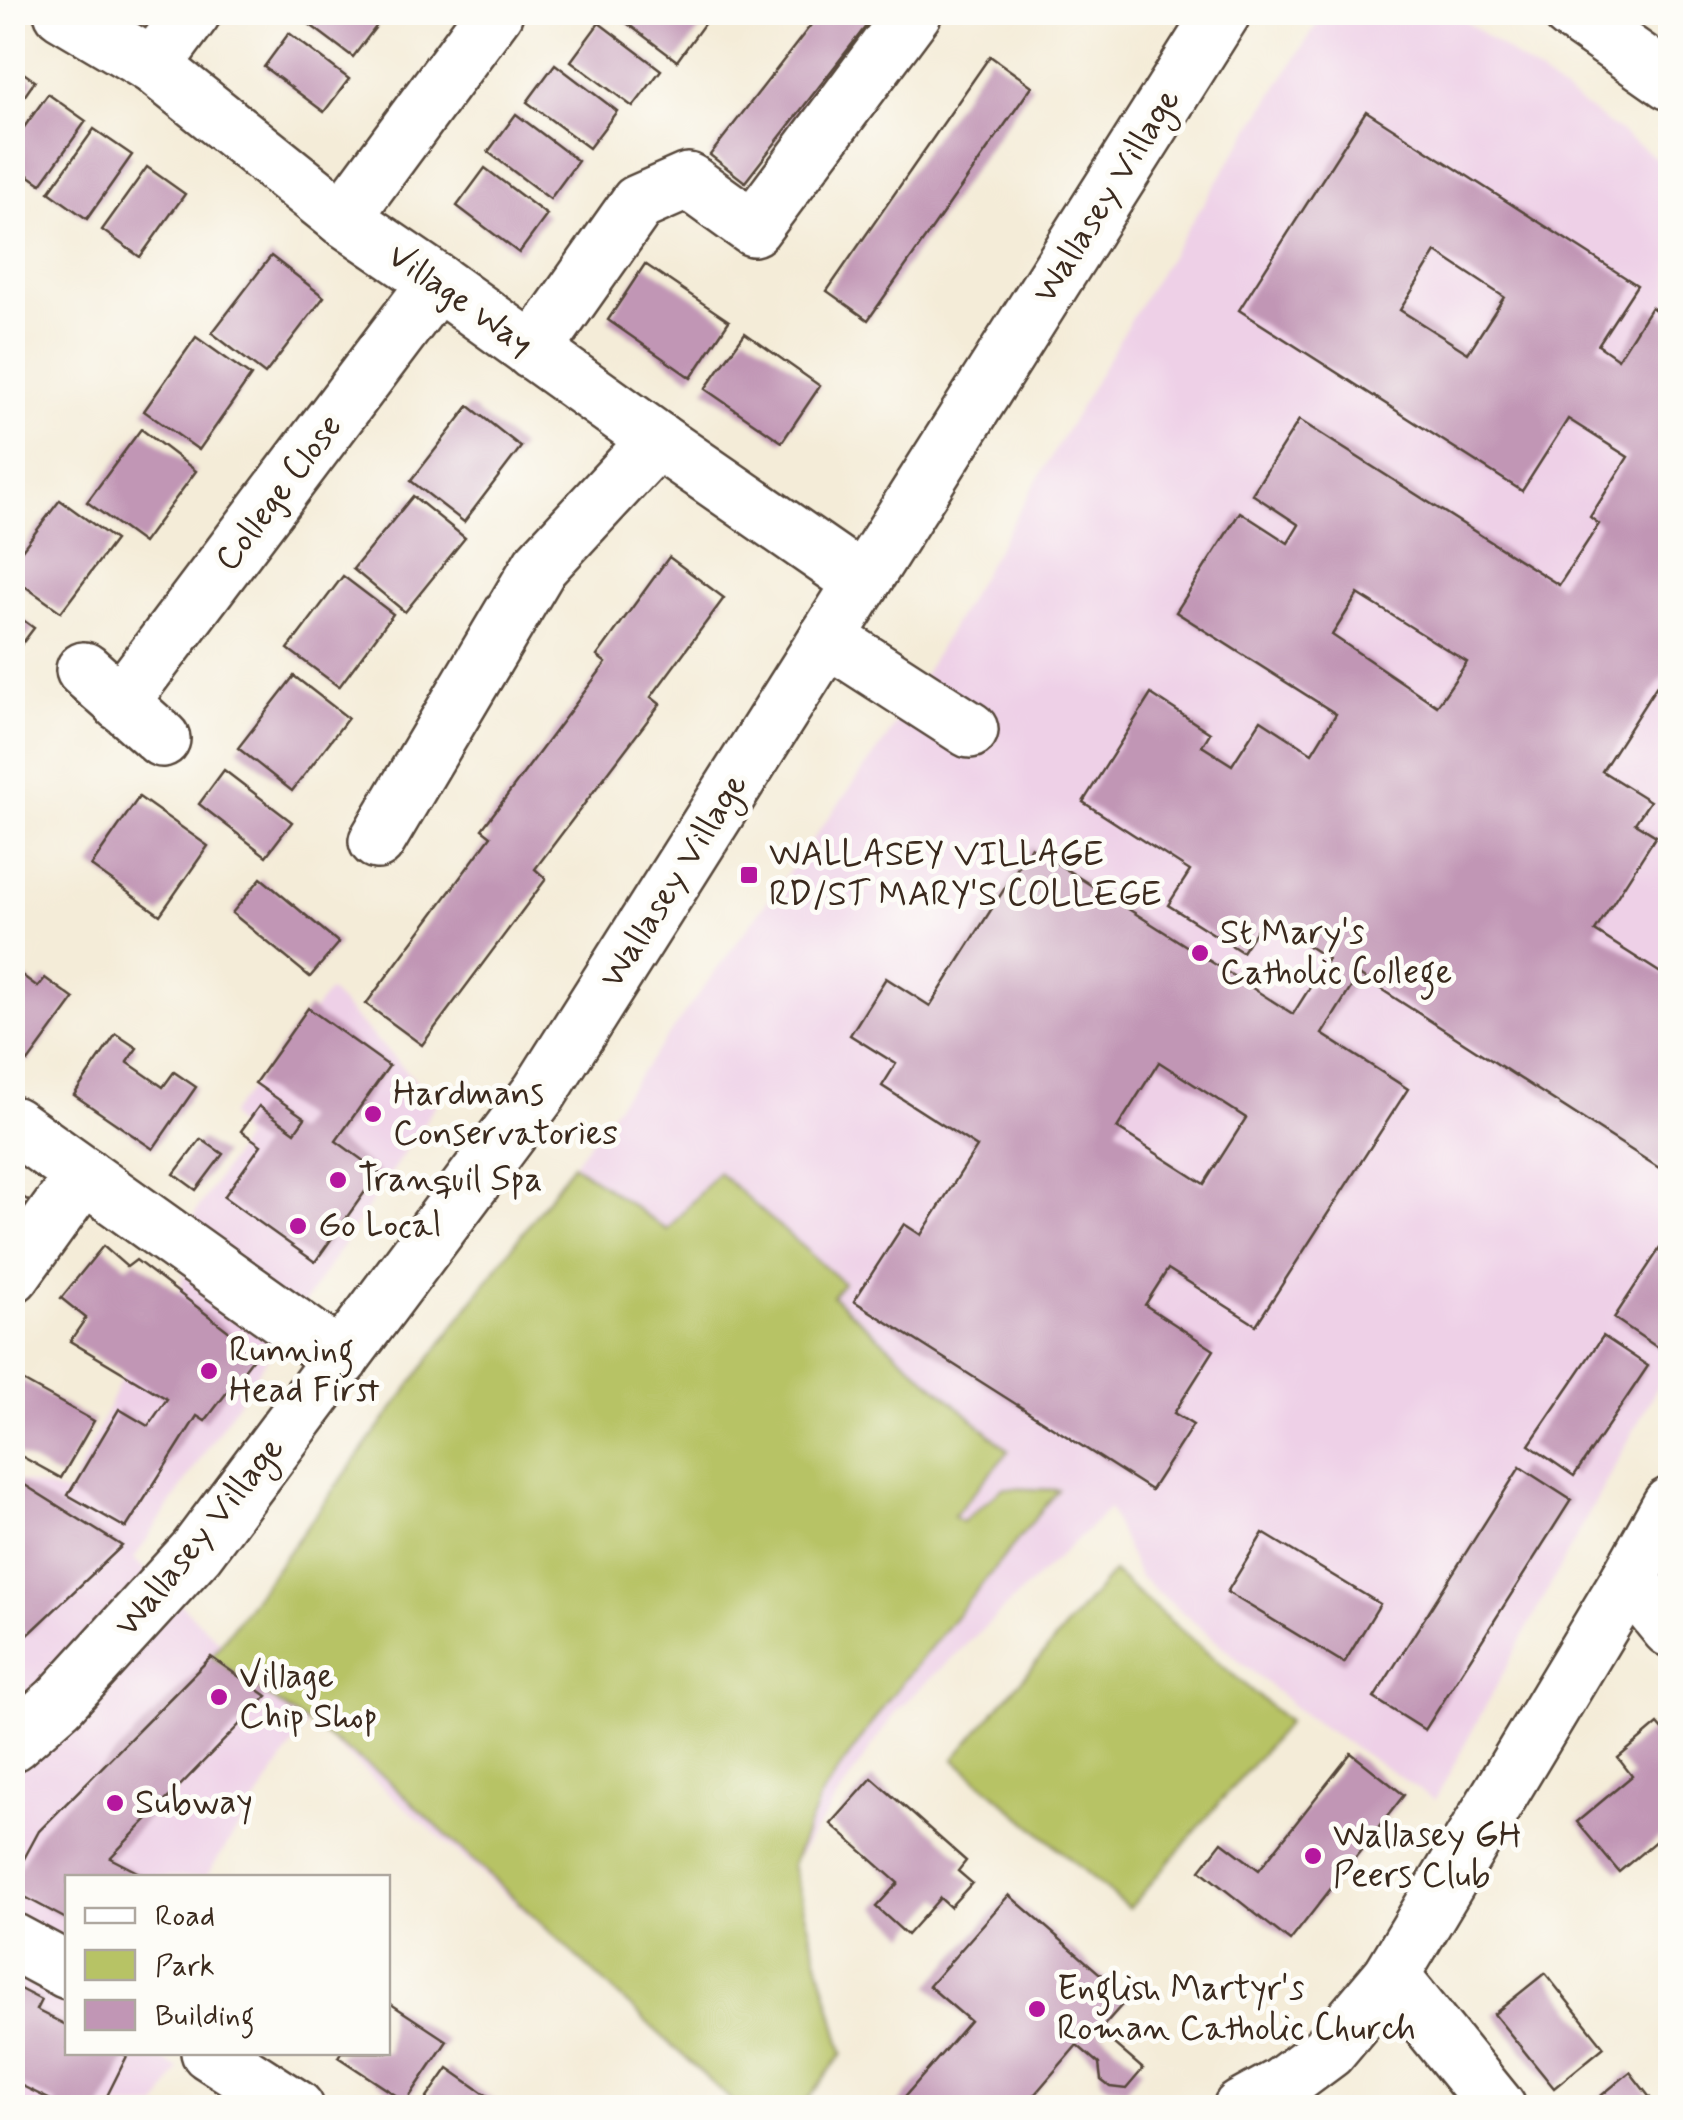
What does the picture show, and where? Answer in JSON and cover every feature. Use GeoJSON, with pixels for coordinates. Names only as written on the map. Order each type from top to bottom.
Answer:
{"type":"FeatureCollection","features":[{"type":"Feature","properties":{"kind":"street","name":"Village Way"},"geometry":{"type":"LineString","coordinates":[[62,12],[153,66],[343,218],[862,582]]}},
{"type":"Feature","properties":{"kind":"street"},"geometry":{"type":"LineString","coordinates":[[153,66],[193,12]]}},
{"type":"Feature","properties":{"kind":"street"},"geometry":{"type":"LineString","coordinates":[[343,218],[495,12]]}},
{"type":"Feature","properties":{"kind":"street"},"geometry":{"type":"LineString","coordinates":[[533,352],[638,203],[688,181],[753,228],[914,12]]}},
{"type":"Feature","properties":{"kind":"street","name":"Wallasey Village"},"geometry":{"type":"LineString","coordinates":[[12,1742],[59,1702],[196,1552],[540,1092],[1223,12]]}},
{"type":"Feature","properties":{"kind":"street"},"geometry":{"type":"LineString","coordinates":[[1570,12],[1670,82]]}},
{"type":"Feature","properties":{"kind":"street","name":"College Close"},"geometry":{"type":"LineString","coordinates":[[162,739],[102,687],[437,282]]}},
{"type":"Feature","properties":{"kind":"street"},"geometry":{"type":"LineString","coordinates":[[377,840],[540,566],[656,440]]}},
{"type":"Feature","properties":{"kind":"street"},"geometry":{"type":"LineString","coordinates":[[827,638],[970,730]]}},
{"type":"Feature","properties":{"kind":"street"},"geometry":{"type":"LineString","coordinates":[[12,1124],[342,1359]]}},
{"type":"Feature","properties":{"kind":"street"},"geometry":{"type":"LineString","coordinates":[[12,1274],[84,1175]]}},
{"type":"Feature","properties":{"kind":"street"},"geometry":{"type":"LineString","coordinates":[[1241,2108],[1282,2086],[1328,2051],[1391,1976],[1670,1505]]}},
{"type":"Feature","properties":{"kind":"street"},"geometry":{"type":"LineString","coordinates":[[1629,1579],[1670,1629]]}},
{"type":"Feature","properties":{"kind":"street","name":"Wallasey Village"},"geometry":{"type":"LineString","coordinates":[[12,1786],[59,1702]]}},
{"type":"Feature","properties":{"kind":"street"},"geometry":{"type":"LineString","coordinates":[[12,1941],[65,1969]]}},
{"type":"Feature","properties":{"kind":"street"},"geometry":{"type":"LineString","coordinates":[[1391,1976],[1498,2108]]}},
{"type":"Feature","properties":{"kind":"street"},"geometry":{"type":"LineString","coordinates":[[214,2055],[296,2108]]}},
{"type":"Feature","properties":{"kind":"shaded area","name":"St Mary's Catholic College"},"geometry":{"type":"Polygon","coordinates":[[[1324,13],[1454,13],[1670,168],[1670,1363],[1435,1800],[1304,1715],[1139,1576],[1109,1509],[896,1711],[792,1865],[843,2053],[802,2107],[738,2107],[555,1938],[308,1722],[207,1875],[65,1875],[65,2055],[155,2055],[179,2069],[157,2107],[13,2107],[12,1484],[17,1480],[68,1494],[124,1373],[179,1296],[195,1213],[244,1138],[229,1115],[329,991],[437,1103],[134,1559],[221,1643],[885,741],[1146,294],[1324,13]]]}},
{"type":"Feature","properties":{"kind":"green space"},"geometry":{"type":"Polygon","coordinates":[[[573,1164],[667,1230],[718,1172],[843,1283],[832,1296],[1009,1451],[953,1517],[962,1522],[1003,1488],[1058,1490],[888,1700],[820,1798],[792,1865],[843,2053],[802,2107],[738,2107],[383,1776],[211,1657],[573,1164]]]}},
{"type":"Feature","properties":{"kind":"green space"},"geometry":{"type":"Polygon","coordinates":[[[1113,1572],[1288,1722],[1129,1909],[954,1759],[1113,1572]]]}},
{"type":"Feature","properties":{"kind":"building"},"geometry":{"type":"Polygon","coordinates":[[[293,12],[362,12],[378,24],[353,57],[293,12]]]}},
{"type":"Feature","properties":{"kind":"building"},"geometry":{"type":"Polygon","coordinates":[[[612,12],[689,12],[704,24],[677,61],[612,12]]]}},
{"type":"Feature","properties":{"kind":"building"},"geometry":{"type":"Polygon","coordinates":[[[821,12],[877,12],[745,182],[710,155],[821,12]]]}},
{"type":"Feature","properties":{"kind":"building"},"geometry":{"type":"Polygon","coordinates":[[[599,23],[661,70],[633,107],[571,61],[599,23]]]}},
{"type":"Feature","properties":{"kind":"building"},"geometry":{"type":"Polygon","coordinates":[[[289,33],[349,79],[324,112],[264,67],[289,33]]]}},
{"type":"Feature","properties":{"kind":"building"},"geometry":{"type":"Polygon","coordinates":[[[990,56],[1032,86],[868,320],[827,291],[990,56]]]}},
{"type":"Feature","properties":{"kind":"building"},"geometry":{"type":"Polygon","coordinates":[[[555,64],[617,111],[589,148],[527,102],[555,64]]]}},
{"type":"Feature","properties":{"kind":"building"},"geometry":{"type":"Polygon","coordinates":[[[12,65],[35,81],[12,114],[12,65]]]}},
{"type":"Feature","properties":{"kind":"building"},"geometry":{"type":"Polygon","coordinates":[[[48,94],[86,121],[41,184],[12,164],[12,144],[48,94]]]}},
{"type":"Feature","properties":{"kind":"building"},"geometry":{"type":"Polygon","coordinates":[[[1366,111],[1637,285],[1598,345],[1618,359],[1651,307],[1670,320],[1670,665],[1602,771],[1650,801],[1635,823],[1656,836],[1595,931],[1670,979],[1670,1175],[1359,975],[1322,1034],[1408,1089],[1256,1325],[1168,1269],[1145,1305],[1214,1350],[1174,1413],[1193,1425],[1151,1490],[854,1301],[904,1224],[921,1235],[977,1147],[882,1086],[896,1064],[850,1035],[886,978],[930,1006],[1031,847],[1293,1014],[1328,959],[1264,918],[1242,952],[1168,905],[1190,871],[1083,802],[1151,694],[1210,733],[1202,746],[1232,765],[1261,720],[1312,753],[1336,714],[1176,612],[1240,512],[1288,543],[1299,525],[1252,494],[1299,420],[1559,585],[1599,524],[1590,517],[1628,457],[1568,419],[1522,491],[1239,310],[1366,111]],[[1436,252],[1400,310],[1468,353],[1504,297],[1436,252]],[[1358,594],[1332,635],[1437,706],[1467,662],[1358,594]],[[1159,1062],[1117,1128],[1204,1184],[1246,1118],[1159,1062]]]}},
{"type":"Feature","properties":{"kind":"building"},"geometry":{"type":"Polygon","coordinates":[[[516,114],[578,161],[550,199],[488,152],[516,114]]]}},
{"type":"Feature","properties":{"kind":"building"},"geometry":{"type":"Polygon","coordinates":[[[94,129],[132,155],[87,219],[49,192],[94,129]]]}},
{"type":"Feature","properties":{"kind":"building"},"geometry":{"type":"Polygon","coordinates":[[[147,167],[185,194],[140,257],[102,230],[147,167]]]}},
{"type":"Feature","properties":{"kind":"building"},"geometry":{"type":"Polygon","coordinates":[[[485,168],[547,215],[519,253],[457,206],[485,168]]]}},
{"type":"Feature","properties":{"kind":"building"},"geometry":{"type":"Polygon","coordinates":[[[271,256],[324,297],[265,374],[212,333],[271,256]]]}},
{"type":"Feature","properties":{"kind":"building"},"geometry":{"type":"Polygon","coordinates":[[[645,264],[729,321],[691,378],[608,320],[645,264]]]}},
{"type":"Feature","properties":{"kind":"building"},"geometry":{"type":"Polygon","coordinates":[[[745,333],[820,386],[782,442],[705,389],[745,333]]]}},
{"type":"Feature","properties":{"kind":"building"},"geometry":{"type":"Polygon","coordinates":[[[196,337],[251,376],[199,450],[144,411],[196,337]]]}},
{"type":"Feature","properties":{"kind":"building"},"geometry":{"type":"Polygon","coordinates":[[[469,406],[521,447],[464,522],[411,481],[469,406]]]}},
{"type":"Feature","properties":{"kind":"building"},"geometry":{"type":"Polygon","coordinates":[[[141,429],[196,471],[143,543],[87,502],[141,429]]]}},
{"type":"Feature","properties":{"kind":"building"},"geometry":{"type":"Polygon","coordinates":[[[413,496],[465,538],[405,612],[353,569],[413,496]]]}},
{"type":"Feature","properties":{"kind":"building"},"geometry":{"type":"Polygon","coordinates":[[[60,500],[115,540],[61,612],[12,577],[12,563],[60,500]]]}},
{"type":"Feature","properties":{"kind":"building"},"geometry":{"type":"Polygon","coordinates":[[[669,557],[724,598],[651,697],[660,704],[535,869],[546,879],[422,1045],[366,1004],[491,836],[482,829],[606,663],[597,656],[669,557]]]}},
{"type":"Feature","properties":{"kind":"building"},"geometry":{"type":"Polygon","coordinates":[[[343,576],[393,614],[339,687],[288,649],[343,576]]]}},
{"type":"Feature","properties":{"kind":"building"},"geometry":{"type":"Polygon","coordinates":[[[12,612],[34,628],[12,657],[12,612]]]}},
{"type":"Feature","properties":{"kind":"building"},"geometry":{"type":"Polygon","coordinates":[[[294,676],[348,718],[292,791],[238,748],[294,676]]]}},
{"type":"Feature","properties":{"kind":"building"},"geometry":{"type":"Polygon","coordinates":[[[224,770],[292,822],[266,856],[199,804],[224,770]]]}},
{"type":"Feature","properties":{"kind":"building"},"geometry":{"type":"Polygon","coordinates":[[[139,797],[208,846],[160,915],[91,866],[139,797]]]}},
{"type":"Feature","properties":{"kind":"building"},"geometry":{"type":"Polygon","coordinates":[[[261,878],[339,943],[310,977],[232,913],[261,878]]]}},
{"type":"Feature","properties":{"kind":"building"},"geometry":{"type":"Polygon","coordinates":[[[12,968],[38,987],[45,978],[74,999],[28,1062],[12,1050],[12,968]]]}},
{"type":"Feature","properties":{"kind":"building"},"geometry":{"type":"Polygon","coordinates":[[[308,1008],[389,1066],[336,1141],[379,1172],[315,1262],[224,1197],[261,1145],[241,1131],[259,1106],[295,1132],[305,1118],[255,1083],[308,1008]]]}},
{"type":"Feature","properties":{"kind":"building"},"geometry":{"type":"Polygon","coordinates":[[[116,1034],[137,1048],[127,1062],[163,1087],[174,1072],[196,1087],[153,1149],[74,1095],[116,1034]]]}},
{"type":"Feature","properties":{"kind":"building"},"geometry":{"type":"Polygon","coordinates":[[[201,1139],[223,1154],[196,1190],[174,1174],[201,1139]]]}},
{"type":"Feature","properties":{"kind":"building"},"geometry":{"type":"Polygon","coordinates":[[[12,1190],[29,1201],[12,1224],[12,1190]]]}},
{"type":"Feature","properties":{"kind":"building"},"geometry":{"type":"Polygon","coordinates":[[[1670,1233],[1670,1337],[1661,1350],[1614,1318],[1670,1233]]]}},
{"type":"Feature","properties":{"kind":"building"},"geometry":{"type":"Polygon","coordinates":[[[103,1246],[127,1267],[136,1260],[257,1353],[205,1421],[197,1416],[126,1528],[68,1495],[119,1409],[148,1426],[167,1399],[70,1341],[86,1318],[61,1298],[103,1246]]]}},
{"type":"Feature","properties":{"kind":"building"},"geometry":{"type":"Polygon","coordinates":[[[1603,1336],[1648,1366],[1574,1476],[1529,1445],[1603,1336]]]}},
{"type":"Feature","properties":{"kind":"building"},"geometry":{"type":"Polygon","coordinates":[[[12,1375],[94,1421],[61,1478],[12,1451],[12,1375]]]}},
{"type":"Feature","properties":{"kind":"building"},"geometry":{"type":"Polygon","coordinates":[[[1520,1467],[1571,1500],[1425,1730],[1374,1698],[1520,1467]]]}},
{"type":"Feature","properties":{"kind":"building"},"geometry":{"type":"Polygon","coordinates":[[[12,1477],[122,1546],[27,1636],[12,1623],[12,1477]]]}},
{"type":"Feature","properties":{"kind":"building"},"geometry":{"type":"Polygon","coordinates":[[[1263,1533],[1380,1604],[1344,1663],[1227,1592],[1263,1533]]]}},
{"type":"Feature","properties":{"kind":"building"},"geometry":{"type":"Polygon","coordinates":[[[211,1657],[267,1696],[110,1858],[143,1875],[65,1875],[65,1918],[12,1890],[12,1881],[39,1831],[211,1657]]]}},
{"type":"Feature","properties":{"kind":"building"},"geometry":{"type":"Polygon","coordinates":[[[1658,1724],[1670,1738],[1670,1829],[1619,1872],[1577,1822],[1632,1776],[1618,1758],[1658,1724]]]}},
{"type":"Feature","properties":{"kind":"building","name":"Wallasey GH Peers Club"},"geometry":{"type":"Polygon","coordinates":[[[1351,1753],[1404,1795],[1290,1941],[1200,1870],[1222,1842],[1259,1870],[1351,1753]]]}},
{"type":"Feature","properties":{"kind":"building"},"geometry":{"type":"Polygon","coordinates":[[[872,1778],[966,1861],[958,1871],[972,1883],[950,1907],[940,1898],[907,1935],[876,1907],[898,1883],[831,1824],[872,1778]]]}},
{"type":"Feature","properties":{"kind":"building","name":"English Martyr's Roman Catholic Church"},"geometry":{"type":"Polygon","coordinates":[[[1009,1895],[1128,1998],[1099,2031],[1143,2069],[1126,2089],[1110,2087],[1101,2080],[1099,2064],[1077,2045],[1023,2108],[895,2108],[970,2021],[929,1986],[1009,1895]]]}},
{"type":"Feature","properties":{"kind":"building"},"geometry":{"type":"Polygon","coordinates":[[[1545,1973],[1604,2047],[1554,2088],[1494,2014],[1545,1973]]]}},
{"type":"Feature","properties":{"kind":"building"},"geometry":{"type":"Polygon","coordinates":[[[12,1985],[41,2000],[36,2010],[65,2024],[65,2055],[127,2056],[101,2108],[54,2108],[57,2103],[12,2081],[12,1985]]]}},
{"type":"Feature","properties":{"kind":"building"},"geometry":{"type":"Polygon","coordinates":[[[390,2003],[447,2041],[406,2102],[338,2057],[390,2055],[390,2003]]]}},
{"type":"Feature","properties":{"kind":"building"},"geometry":{"type":"Polygon","coordinates":[[[448,2068],[505,2108],[420,2108],[448,2068]]]}},
{"type":"Feature","properties":{"kind":"building"},"geometry":{"type":"Polygon","coordinates":[[[1630,2072],[1658,2108],[1586,2108],[1630,2072]]]}},
{"type":"Feature","properties":{"kind":"place","name":"WALLASEY VILLAGE RD/ST MARY'S COLLEGE"},"geometry":{"type":"Point","coordinates":[749,875]}},
{"type":"Feature","properties":{"kind":"place","name":"St Mary's Catholic College"},"geometry":{"type":"Point","coordinates":[1200,953]}},
{"type":"Feature","properties":{"kind":"place","name":"Hardmans Conservatories"},"geometry":{"type":"Point","coordinates":[373,1114]}},
{"type":"Feature","properties":{"kind":"place","name":"Tranquil Spa"},"geometry":{"type":"Point","coordinates":[338,1180]}},
{"type":"Feature","properties":{"kind":"place","name":"Go Local"},"geometry":{"type":"Point","coordinates":[298,1226]}},
{"type":"Feature","properties":{"kind":"place","name":"Running Head First"},"geometry":{"type":"Point","coordinates":[209,1371]}},
{"type":"Feature","properties":{"kind":"place","name":"Village Chip Shop"},"geometry":{"type":"Point","coordinates":[219,1697]}},
{"type":"Feature","properties":{"kind":"place","name":"Subway"},"geometry":{"type":"Point","coordinates":[115,1803]}},
{"type":"Feature","properties":{"kind":"place","name":"Wallasey GH Peers Club"},"geometry":{"type":"Point","coordinates":[1313,1856]}},
{"type":"Feature","properties":{"kind":"place","name":"English Martyr's Roman Catholic Church"},"geometry":{"type":"Point","coordinates":[1037,2009]}}]}
